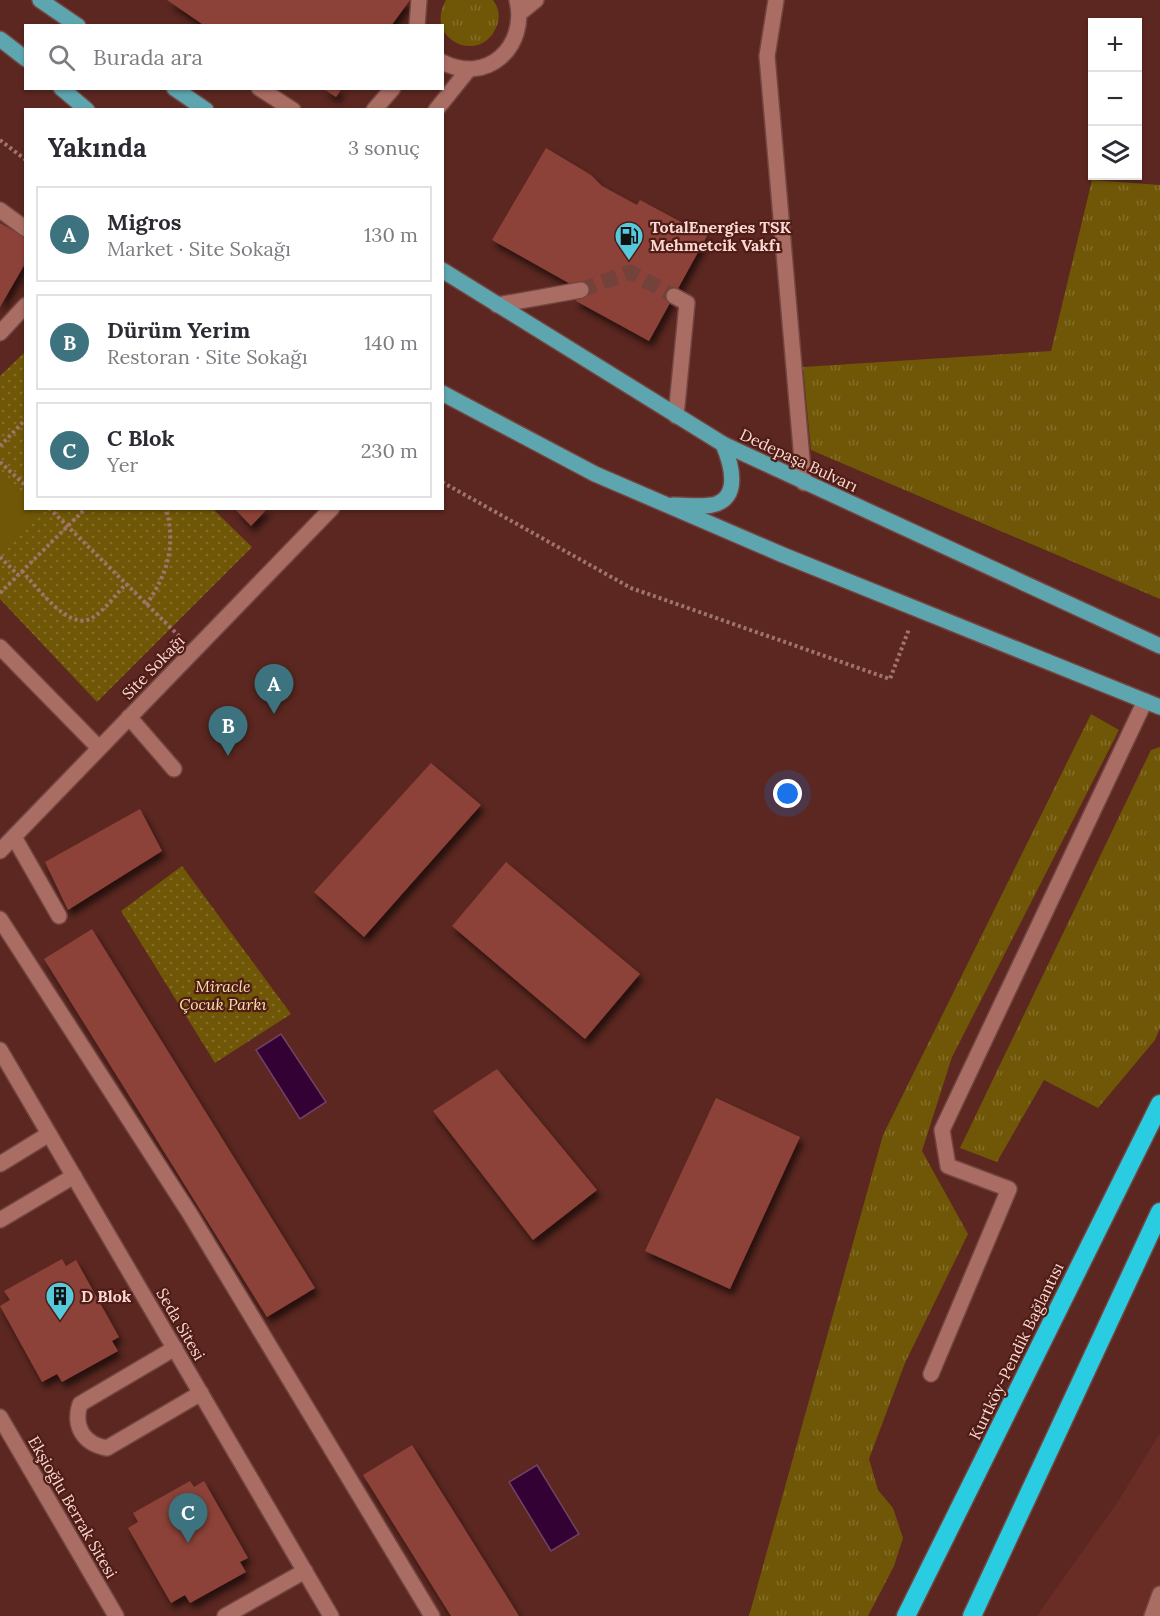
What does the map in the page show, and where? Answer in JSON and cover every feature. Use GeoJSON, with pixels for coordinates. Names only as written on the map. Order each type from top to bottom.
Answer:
{"type":"FeatureCollection","features":[{"type":"Feature","properties":{"kind":"highway","name":"Kurtköy-Pendik Bağlantısı"},"geometry":{"type":"LineString","coordinates":[[906,1616],[1160,1104]]}},
{"type":"Feature","properties":{"kind":"highway"},"geometry":{"type":"LineString","coordinates":[[972,1616],[1160,1212]]}},
{"type":"Feature","properties":{"kind":"main road"},"geometry":{"type":"LineString","coordinates":[[40,0],[75,24]]}},
{"type":"Feature","properties":{"kind":"main road"},"geometry":{"type":"LineString","coordinates":[[0,39],[24,57]]}},
{"type":"Feature","properties":{"kind":"main road"},"geometry":{"type":"LineString","coordinates":[[63,90],[85,108]]}},
{"type":"Feature","properties":{"kind":"main road"},"geometry":{"type":"LineString","coordinates":[[177,90],[203,108]]}},
{"type":"Feature","properties":{"kind":"main road","name":"Dedepaşa Bulvarı"},"geometry":{"type":"LineString","coordinates":[[444,271],[723,444],[1160,646]]}},
{"type":"Feature","properties":{"kind":"main road"},"geometry":{"type":"LineString","coordinates":[[444,394],[595,474],[917,610],[1160,706]]}},
{"type":"Feature","properties":{"kind":"main road"},"geometry":{"type":"LineString","coordinates":[[667,504],[714,505],[729,494],[732,479],[731,463],[723,444]]}},
{"type":"Feature","properties":{"kind":"street"},"geometry":{"type":"LineString","coordinates":[[417,24],[419,0]]}},
{"type":"Feature","properties":{"kind":"street"},"geometry":{"type":"LineString","coordinates":[[444,63],[453,67],[469,69],[486,66],[501,58],[512,45],[519,30],[519,7],[536,0]]}},
{"type":"Feature","properties":{"kind":"street"},"geometry":{"type":"LineString","coordinates":[[776,0],[767,56],[804,483]]}},
{"type":"Feature","properties":{"kind":"street"},"geometry":{"type":"LineString","coordinates":[[438,108],[469,69]]}},
{"type":"Feature","properties":{"kind":"street"},"geometry":{"type":"LineString","coordinates":[[262,90],[291,108]]}},
{"type":"Feature","properties":{"kind":"street"},"geometry":{"type":"LineString","coordinates":[[376,108],[391,90]]}},
{"type":"Feature","properties":{"kind":"street"},"geometry":{"type":"LineString","coordinates":[[0,210],[24,228]]}},
{"type":"Feature","properties":{"kind":"street"},"geometry":{"type":"LineString","coordinates":[[497,305],[581,290]]}},
{"type":"Feature","properties":{"kind":"street"},"geometry":{"type":"LineString","coordinates":[[674,296],[687,303],[676,416]]}},
{"type":"Feature","properties":{"kind":"street"},"geometry":{"type":"LineString","coordinates":[[0,333],[24,306]]}},
{"type":"Feature","properties":{"kind":"street","name":"Site Sokağı"},"geometry":{"type":"LineString","coordinates":[[0,851],[330,510]]}},
{"type":"Feature","properties":{"kind":"street"},"geometry":{"type":"LineString","coordinates":[[0,647],[99,748]]}},
{"type":"Feature","properties":{"kind":"street"},"geometry":{"type":"LineString","coordinates":[[931,1374],[1009,1189],[948,1166],[942,1130],[1145,700]]}},
{"type":"Feature","properties":{"kind":"street"},"geometry":{"type":"LineString","coordinates":[[129,717],[174,769]]}},
{"type":"Feature","properties":{"kind":"street"},"geometry":{"type":"LineString","coordinates":[[14,837],[59,916]]}},
{"type":"Feature","properties":{"kind":"street"},"geometry":{"type":"LineString","coordinates":[[0,919],[190,1214],[432,1616]]}},
{"type":"Feature","properties":{"kind":"street","name":"Seda Sitesi"},"geometry":{"type":"LineString","coordinates":[[0,1050],[331,1616]]}},
{"type":"Feature","properties":{"kind":"street"},"geometry":{"type":"LineString","coordinates":[[0,1164],[49,1134]]}},
{"type":"Feature","properties":{"kind":"street"},"geometry":{"type":"LineString","coordinates":[[0,1221],[74,1176]]}},
{"type":"Feature","properties":{"kind":"street"},"geometry":{"type":"LineString","coordinates":[[174,1348],[80,1404],[77,1422],[80,1430],[90,1443],[107,1448],[201,1393]]}},
{"type":"Feature","properties":{"kind":"street","name":"Ekşioğlu Berrak Sitesi"},"geometry":{"type":"LineString","coordinates":[[0,1417],[116,1616]]}},
{"type":"Feature","properties":{"kind":"street"},"geometry":{"type":"LineString","coordinates":[[225,1616],[305,1571]]}},
{"type":"Feature","properties":{"kind":"street"},"geometry":{"type":"LineString","coordinates":[[1152,1616],[1160,1594]]}},
{"type":"Feature","properties":{"kind":"path"},"geometry":{"type":"LineString","coordinates":[[0,140],[24,158]]}},
{"type":"Feature","properties":{"kind":"path"},"geometry":{"type":"LineString","coordinates":[[0,446],[24,421]]}},
{"type":"Feature","properties":{"kind":"path"},"geometry":{"type":"LineString","coordinates":[[0,462],[24,484]]}},
{"type":"Feature","properties":{"kind":"path"},"geometry":{"type":"LineString","coordinates":[[444,483],[631,588],[890,680],[917,610]]}},
{"type":"Feature","properties":{"kind":"path"},"geometry":{"type":"LineString","coordinates":[[51,510],[194,650]]}},
{"type":"Feature","properties":{"kind":"path"},"geometry":{"type":"LineString","coordinates":[[0,592],[84,510]]}},
{"type":"Feature","properties":{"kind":"path"},"geometry":{"type":"LineString","coordinates":[[146,604],[162,580],[168,564],[171,537],[166,510]]}},
{"type":"Feature","properties":{"kind":"path"},"geometry":{"type":"LineString","coordinates":[[0,557],[18,575]]}},
{"type":"Feature","properties":{"kind":"path"},"geometry":{"type":"LineString","coordinates":[[22,571],[59,610],[74,621],[84,621],[93,617],[126,584]]}},
{"type":"Feature","properties":{"kind":"shaded area"},"geometry":{"type":"Polygon","coordinates":[[[281,1034],[326,1102],[300,1119],[256,1050],[281,1034]]]}},
{"type":"Feature","properties":{"kind":"shaded area"},"geometry":{"type":"Polygon","coordinates":[[[1160,1433],[1160,1616],[1037,1616],[1119,1500],[1160,1433]]]}},
{"type":"Feature","properties":{"kind":"shaded area"},"geometry":{"type":"Polygon","coordinates":[[[537,1465],[579,1534],[551,1551],[509,1482],[537,1465]]]}},
{"type":"Feature","properties":{"kind":"green space"},"geometry":{"type":"Polygon","coordinates":[[[446,0],[493,0],[499,16],[491,36],[481,44],[470,46],[458,44],[448,37],[444,30],[444,24],[442,24],[441,15],[446,0]]]}},
{"type":"Feature","properties":{"kind":"green space"},"geometry":{"type":"Polygon","coordinates":[[[1092,180],[1160,185],[1160,599],[811,450],[803,367],[1051,351],[1092,180]]]}},
{"type":"Feature","properties":{"kind":"green space"},"geometry":{"type":"Polygon","coordinates":[[[24,353],[24,510],[214,510],[252,547],[97,702],[0,599],[0,376],[24,353]]]}},
{"type":"Feature","properties":{"kind":"green space"},"geometry":{"type":"Polygon","coordinates":[[[0,473],[24,499],[24,510],[35,510],[39,514],[1,550],[0,473]]]}},
{"type":"Feature","properties":{"kind":"green space"},"geometry":{"type":"Polygon","coordinates":[[[1091,714],[1119,730],[952,1057],[922,1151],[968,1234],[905,1363],[869,1459],[878,1490],[893,1508],[903,1538],[894,1566],[868,1616],[749,1616],[883,1135],[1091,714]]]}},
{"type":"Feature","properties":{"kind":"green space"},"geometry":{"type":"Polygon","coordinates":[[[1160,747],[1160,1028],[1155,1040],[1098,1108],[1044,1080],[997,1162],[960,1148],[1151,750],[1160,747]]]}},
{"type":"Feature","properties":{"kind":"green space","name":"Miracle Çocuk Parkı"},"geometry":{"type":"Polygon","coordinates":[[[182,866],[291,1014],[215,1063],[121,911],[182,866]]]}},
{"type":"Feature","properties":{"kind":"building"},"geometry":{"type":"Polygon","coordinates":[[[167,0],[410,0],[392,24],[202,24],[167,0]]]}},
{"type":"Feature","properties":{"kind":"building"},"geometry":{"type":"Polygon","coordinates":[[[325,90],[341,90],[336,97],[325,90]]]}},
{"type":"Feature","properties":{"kind":"building"},"geometry":{"type":"Polygon","coordinates":[[[546,148],[591,175],[602,186],[637,205],[640,200],[707,236],[649,341],[576,301],[581,290],[492,240],[546,148]]]}},
{"type":"Feature","properties":{"kind":"building"},"geometry":{"type":"Polygon","coordinates":[[[0,223],[24,237],[24,265],[0,307],[0,223]]]}},
{"type":"Feature","properties":{"kind":"building"},"geometry":{"type":"Polygon","coordinates":[[[236,510],[266,510],[251,526],[236,510]]]}},
{"type":"Feature","properties":{"kind":"building"},"geometry":{"type":"Polygon","coordinates":[[[431,763],[481,805],[364,937],[314,892],[431,763]]]}},
{"type":"Feature","properties":{"kind":"building"},"geometry":{"type":"Polygon","coordinates":[[[140,809],[162,851],[68,910],[45,862],[140,809]]]}},
{"type":"Feature","properties":{"kind":"building"},"geometry":{"type":"Polygon","coordinates":[[[506,862],[640,974],[585,1039],[452,926],[506,862]]]}},
{"type":"Feature","properties":{"kind":"building"},"geometry":{"type":"Polygon","coordinates":[[[92,929],[315,1288],[267,1317],[44,959],[92,929]]]}},
{"type":"Feature","properties":{"kind":"building"},"geometry":{"type":"Polygon","coordinates":[[[497,1069],[597,1190],[533,1240],[433,1111],[497,1069]]]}},
{"type":"Feature","properties":{"kind":"building"},"geometry":{"type":"Polygon","coordinates":[[[716,1098],[800,1137],[730,1289],[645,1251],[716,1098]]]}},
{"type":"Feature","properties":{"kind":"building","name":"D Blok"},"geometry":{"type":"Polygon","coordinates":[[[62,1259],[66,1266],[76,1260],[119,1337],[112,1341],[118,1351],[62,1382],[57,1374],[42,1382],[0,1306],[10,1300],[4,1291],[62,1259]]]}},
{"type":"Feature","properties":{"kind":"building"},"geometry":{"type":"Polygon","coordinates":[[[412,1445],[519,1616],[451,1616],[363,1475],[412,1445]]]}},
{"type":"Feature","properties":{"kind":"building"},"geometry":{"type":"Polygon","coordinates":[[[190,1481],[194,1487],[204,1481],[248,1558],[240,1562],[246,1572],[190,1603],[185,1595],[171,1603],[128,1528],[138,1522],[133,1513],[190,1481]]]}},
{"type":"Feature","properties":{"kind":"tunnel"},"geometry":{"type":"LineString","coordinates":[[581,290],[630,272],[674,296]]}},
{"type":"Feature","properties":{"kind":"place","name":"TotalEnergies TSK Mehmetcik Vakfı"},"geometry":{"type":"Point","coordinates":[629,262]}},
{"type":"Feature","properties":{"kind":"place","name":"Migros"},"geometry":{"type":"Point","coordinates":[274,714]}},
{"type":"Feature","properties":{"kind":"place","name":"Dürüm Yerim"},"geometry":{"type":"Point","coordinates":[228,756]}},
{"type":"Feature","properties":{"kind":"place","name":"D Blok"},"geometry":{"type":"Point","coordinates":[60,1322]}},
{"type":"Feature","properties":{"kind":"place","name":"C Blok"},"geometry":{"type":"Point","coordinates":[188,1543]}}]}
